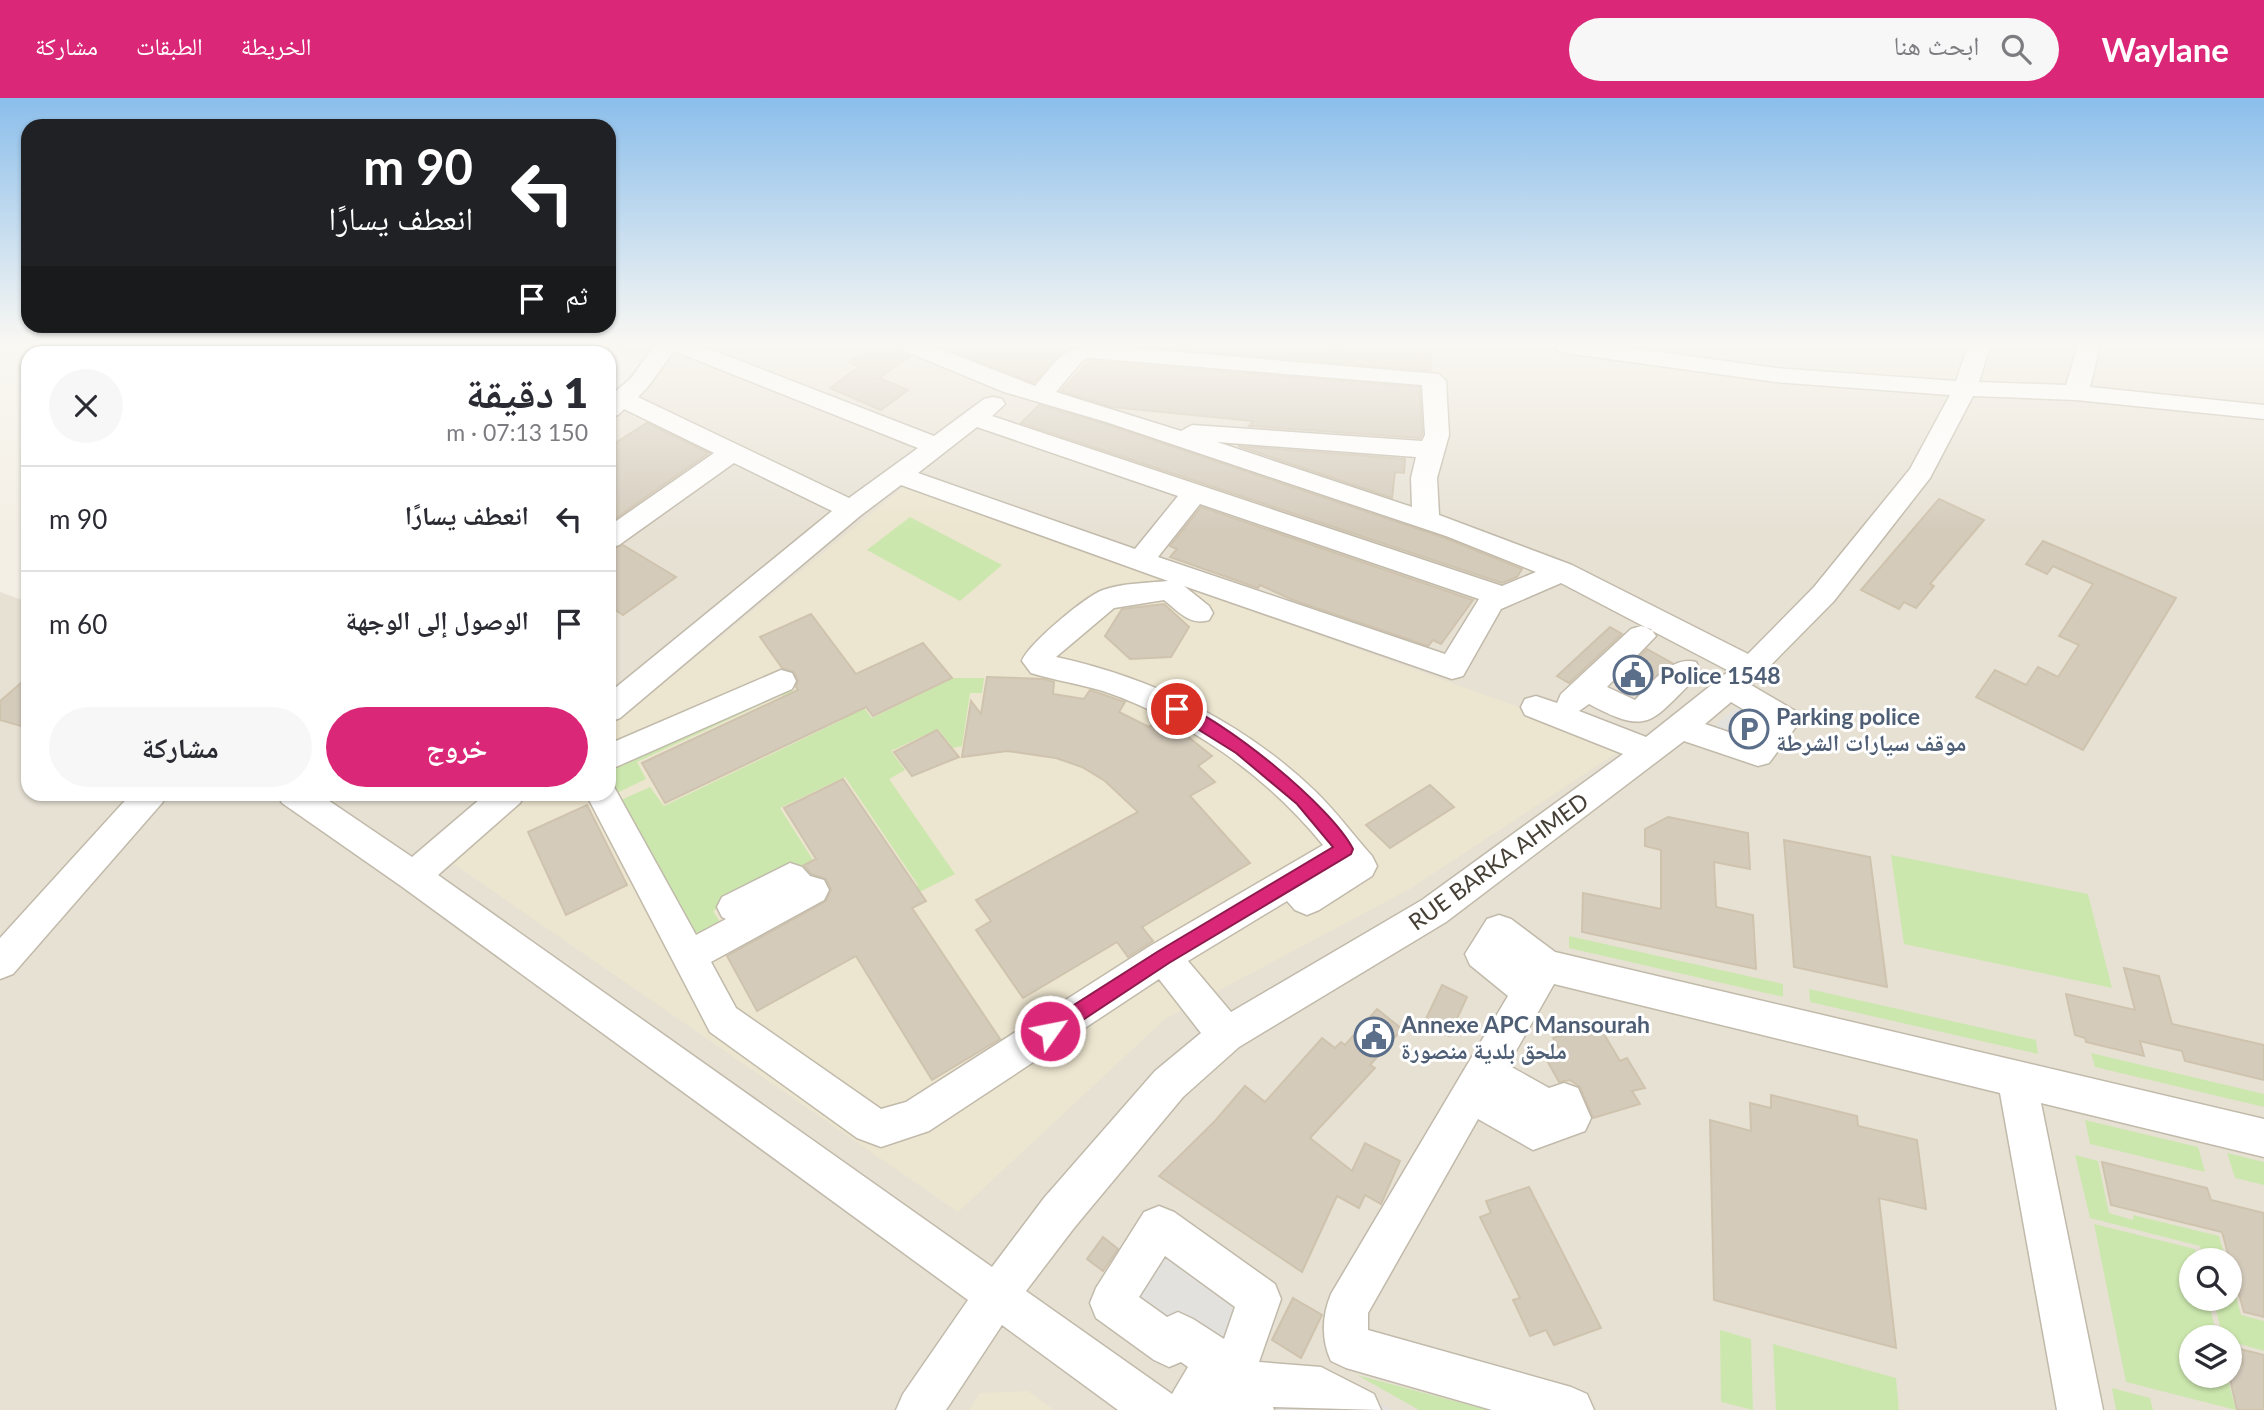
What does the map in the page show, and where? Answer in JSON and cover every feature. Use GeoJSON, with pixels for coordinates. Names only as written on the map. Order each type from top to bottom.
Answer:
{"type":"FeatureCollection","features":[{"type":"Feature","properties":{"kind":"street"},"geometry":{"type":"LineString","coordinates":[[621,407],[732,452],[851,510]]}},
{"type":"Feature","properties":{"kind":"street"},"geometry":{"type":"LineString","coordinates":[[838,407],[937,446]]}},
{"type":"Feature","properties":{"kind":"street"},"geometry":{"type":"LineString","coordinates":[[616,704],[851,510],[990,407]]}},
{"type":"Feature","properties":{"kind":"street"},"geometry":{"type":"LineString","coordinates":[[1076,407],[1426,521],[1562,572],[1629,604],[1730,687],[1786,720],[1758,754],[1679,728]]}},
{"type":"Feature","properties":{"kind":"street"},"geometry":{"type":"LineString","coordinates":[[1426,521],[1424,478],[1437,435],[1435,407]]}},
{"type":"Feature","properties":{"kind":"street","name":"RUE BARKA AHMED"},"geometry":{"type":"LineString","coordinates":[[919,1410],[996,1296],[1059,1213],[1169,1084],[1226,1035],[1434,911],[1650,751],[1730,687],[1824,594],[1921,472],[1955,407]]}},
{"type":"Feature","properties":{"kind":"street"},"geometry":{"type":"LineString","coordinates":[[2217,407],[2264,412]]}},
{"type":"Feature","properties":{"kind":"street"},"geometry":{"type":"LineString","coordinates":[[977,419],[1500,596]]}},
{"type":"Feature","properties":{"kind":"street"},"geometry":{"type":"LineString","coordinates":[[1176,438],[1204,432],[1432,450]]}},
{"type":"Feature","properties":{"kind":"street"},"geometry":{"type":"LineString","coordinates":[[616,534],[732,452]]}},
{"type":"Feature","properties":{"kind":"street"},"geometry":{"type":"LineString","coordinates":[[899,475],[1452,668],[1489,605],[1500,596],[1562,572]]}},
{"type":"Feature","properties":{"kind":"street"},"geometry":{"type":"LineString","coordinates":[[1140,561],[1195,492]]}},
{"type":"Feature","properties":{"kind":"street"},"geometry":{"type":"LineString","coordinates":[[606,801],[723,1020],[865,1122],[881,1128],[915,1118],[1163,957],[1290,881],[1307,900],[1360,866],[1303,800],[1224,735],[1158,699],[1128,687],[1104,678],[1037,662],[1039,655],[1104,601],[1113,597],[1170,590],[1199,613]]}},
{"type":"Feature","properties":{"kind":"street"},"geometry":{"type":"LineString","coordinates":[[1641,636],[1585,689],[1547,711],[1650,751]]}},
{"type":"Feature","properties":{"kind":"street"},"geometry":{"type":"LineString","coordinates":[[1585,689],[1625,710],[1641,712],[1679,677],[1730,687]]}},
{"type":"Feature","properties":{"kind":"street"},"geometry":{"type":"LineString","coordinates":[[616,755],[774,684]]}},
{"type":"Feature","properties":{"kind":"street"},"geometry":{"type":"LineString","coordinates":[[0,962],[144,801]]}},
{"type":"Feature","properties":{"kind":"street"},"geometry":{"type":"LineString","coordinates":[[303,801],[412,876],[1156,1410]]}},
{"type":"Feature","properties":{"kind":"street"},"geometry":{"type":"LineString","coordinates":[[412,876],[501,801]]}},
{"type":"Feature","properties":{"kind":"street"},"geometry":{"type":"LineString","coordinates":[[689,956],[808,892]]}},
{"type":"Feature","properties":{"kind":"street"},"geometry":{"type":"LineString","coordinates":[[1163,957],[1226,1035]]}},
{"type":"Feature","properties":{"kind":"street"},"geometry":{"type":"LineString","coordinates":[[1222,1396],[1329,1403],[1332,1365],[1346,1346],[1346,1309],[1538,979],[2017,1079],[2264,1138]]}},
{"type":"Feature","properties":{"kind":"street"},"geometry":{"type":"LineString","coordinates":[[2017,1079],[2080,1410]]}},
{"type":"Feature","properties":{"kind":"street"},"geometry":{"type":"LineString","coordinates":[[1346,1346],[1549,1407]]}},
{"type":"Feature","properties":{"kind":"shaded area"},"geometry":{"type":"Polygon","coordinates":[[[616,407],[2264,407],[2264,1410],[0,1410],[0,592],[21,600],[21,801],[616,801],[616,407]]]}},
{"type":"Feature","properties":{"kind":"shaded area"},"geometry":{"type":"Polygon","coordinates":[[[905,486],[1627,746],[1408,890],[1165,1019],[958,1212],[448,860],[521,801],[616,801],[616,722],[905,486]]]}},
{"type":"Feature","properties":{"kind":"shaded area","name":"Parking police موقف سيارات الشرطة"},"geometry":{"type":"Polygon","coordinates":[[[1754,694],[1796,717],[1762,763],[1696,741],[1754,694]]]}},
{"type":"Feature","properties":{"kind":"shaded area"},"geometry":{"type":"Polygon","coordinates":[[[1155,1207],[1281,1293],[1250,1367],[1316,1367],[1392,1410],[1223,1410],[1194,1363],[1182,1355],[1175,1367],[1091,1308],[1155,1207]]]}},
{"type":"Feature","properties":{"kind":"shaded area"},"geometry":{"type":"Polygon","coordinates":[[[1028,1391],[1054,1410],[969,1410],[980,1393],[1028,1391]]]}},
{"type":"Feature","properties":{"kind":"green space"},"geometry":{"type":"Polygon","coordinates":[[[910,517],[1002,565],[960,601],[867,550],[910,517]]]}},
{"type":"Feature","properties":{"kind":"green space"},"geometry":{"type":"Polygon","coordinates":[[[953,678],[984,678],[982,693],[970,693],[962,746],[953,748],[938,729],[891,751],[905,770],[889,779],[955,874],[894,905],[892,901],[918,885],[845,777],[780,808],[839,901],[823,897],[795,867],[713,911],[724,928],[699,941],[621,800],[650,787],[664,806],[842,720],[837,712],[859,702],[872,718],[953,678]]]}},
{"type":"Feature","properties":{"kind":"green space"},"geometry":{"type":"Polygon","coordinates":[[[787,684],[795,695],[787,702],[782,695],[637,762],[646,779],[617,793],[616,763],[787,684]]]}},
{"type":"Feature","properties":{"kind":"green space"},"geometry":{"type":"Polygon","coordinates":[[[1891,855],[2088,894],[2112,988],[1904,944],[1891,855]]]}},
{"type":"Feature","properties":{"kind":"green space"},"geometry":{"type":"Polygon","coordinates":[[[1569,936],[1783,984],[1783,997],[1569,948],[1569,936]]]}},
{"type":"Feature","properties":{"kind":"green space"},"geometry":{"type":"Polygon","coordinates":[[[1809,989],[2036,1040],[2038,1054],[1810,1002],[1809,989]]]}},
{"type":"Feature","properties":{"kind":"green space"},"geometry":{"type":"Polygon","coordinates":[[[2091,1053],[2264,1094],[2264,1107],[2095,1067],[2091,1053]]]}},
{"type":"Feature","properties":{"kind":"green space"},"geometry":{"type":"Polygon","coordinates":[[[2085,1120],[2198,1147],[2205,1172],[2090,1144],[2085,1120]]]}},
{"type":"Feature","properties":{"kind":"green space"},"geometry":{"type":"Polygon","coordinates":[[[2227,1153],[2264,1162],[2264,1185],[2235,1178],[2227,1153]]]}},
{"type":"Feature","properties":{"kind":"green space"},"geometry":{"type":"Polygon","coordinates":[[[2075,1155],[2098,1161],[2109,1213],[2133,1220],[2133,1215],[2219,1236],[2222,1248],[2201,1248],[2090,1218],[2075,1155]]]}},
{"type":"Feature","properties":{"kind":"green space"},"geometry":{"type":"Polygon","coordinates":[[[2094,1224],[2191,1248],[2179,1248],[2179,1311],[2211,1311],[2214,1325],[2179,1325],[2179,1388],[2230,1388],[2236,1410],[2126,1382],[2094,1224]]]}},
{"type":"Feature","properties":{"kind":"green space"},"geometry":{"type":"Polygon","coordinates":[[[2216,1311],[2240,1311],[2241,1315],[2264,1321],[2264,1351],[2242,1345],[2242,1325],[2220,1325],[2216,1311]]]}},
{"type":"Feature","properties":{"kind":"green space"},"geometry":{"type":"Polygon","coordinates":[[[1720,1330],[1751,1339],[1753,1410],[1721,1402],[1720,1330]]]}},
{"type":"Feature","properties":{"kind":"green space"},"geometry":{"type":"Polygon","coordinates":[[[1773,1344],[1896,1378],[1899,1410],[1776,1410],[1773,1344]]]}},
{"type":"Feature","properties":{"kind":"green space"},"geometry":{"type":"Polygon","coordinates":[[[1357,1375],[1488,1410],[1419,1410],[1357,1375]]]}},
{"type":"Feature","properties":{"kind":"green space"},"geometry":{"type":"Polygon","coordinates":[[[2112,1388],[2150,1398],[2153,1410],[2116,1410],[2112,1388]]]}},
{"type":"Feature","properties":{"kind":"building"},"geometry":{"type":"Polygon","coordinates":[[[1037,407],[1047,407],[1105,424],[1445,538],[1522,569],[1517,577],[1502,583],[1021,423],[1037,407]]]}},
{"type":"Feature","properties":{"kind":"building"},"geometry":{"type":"Polygon","coordinates":[[[1114,407],[1421,407],[1422,434],[1420,438],[1249,426],[1253,421],[1114,407]]]}},
{"type":"Feature","properties":{"kind":"building"},"geometry":{"type":"Polygon","coordinates":[[[647,423],[709,453],[616,518],[616,443],[647,423]]]}},
{"type":"Feature","properties":{"kind":"building"},"geometry":{"type":"Polygon","coordinates":[[[1238,446],[1405,459],[1404,473],[1395,472],[1392,498],[1238,446]]]}},
{"type":"Feature","properties":{"kind":"building"},"geometry":{"type":"Polygon","coordinates":[[[1939,499],[1984,520],[1930,584],[1934,586],[1916,608],[1904,602],[1899,609],[1861,590],[1939,499]]]}},
{"type":"Feature","properties":{"kind":"building"},"geometry":{"type":"Polygon","coordinates":[[[1201,507],[1473,600],[1441,644],[1433,640],[1428,646],[1293,600],[1260,585],[1258,588],[1170,557],[1177,549],[1170,546],[1201,507]]]}},
{"type":"Feature","properties":{"kind":"building"},"geometry":{"type":"Polygon","coordinates":[[[2043,541],[2176,598],[2083,750],[1976,697],[1995,670],[2026,685],[2038,667],[2058,677],[2079,645],[2059,636],[2093,584],[2053,566],[2047,574],[2026,564],[2043,541]]]}},
{"type":"Feature","properties":{"kind":"building"},"geometry":{"type":"Polygon","coordinates":[[[623,545],[676,577],[623,615],[616,610],[616,548],[623,545]]]}},
{"type":"Feature","properties":{"kind":"building"},"geometry":{"type":"Polygon","coordinates":[[[1164,604],[1189,627],[1171,657],[1130,659],[1105,636],[1122,609],[1164,604]]]}},
{"type":"Feature","properties":{"kind":"building"},"geometry":{"type":"Polygon","coordinates":[[[811,614],[856,674],[923,643],[952,678],[873,716],[866,707],[665,803],[642,763],[798,690],[798,680],[794,672],[782,668],[760,637],[811,614]]]}},
{"type":"Feature","properties":{"kind":"building"},"geometry":{"type":"Polygon","coordinates":[[[1610,627],[1622,634],[1569,683],[1557,676],[1610,627]]]}},
{"type":"Feature","properties":{"kind":"building"},"geometry":{"type":"Polygon","coordinates":[[[1647,649],[1672,663],[1641,690],[1620,677],[1647,649]]]}},
{"type":"Feature","properties":{"kind":"building"},"geometry":{"type":"Polygon","coordinates":[[[987,677],[1044,679],[1054,682],[1053,694],[1084,699],[1090,690],[1125,702],[1119,712],[1149,727],[1161,718],[1172,724],[1212,756],[1198,766],[1215,782],[1190,796],[1250,863],[1142,927],[1153,941],[1128,957],[1117,942],[1023,998],[976,930],[991,921],[976,900],[1138,812],[1105,781],[1082,767],[1056,758],[1007,751],[962,757],[971,701],[981,714],[987,677]]]}},
{"type":"Feature","properties":{"kind":"building"},"geometry":{"type":"Polygon","coordinates":[[[21,683],[21,726],[0,720],[0,701],[21,683]]]}},
{"type":"Feature","properties":{"kind":"building"},"geometry":{"type":"Polygon","coordinates":[[[937,730],[959,757],[912,776],[894,752],[937,730]]]}},
{"type":"Feature","properties":{"kind":"building"},"geometry":{"type":"Polygon","coordinates":[[[843,779],[926,901],[912,908],[1000,1039],[932,1080],[856,956],[757,1011],[727,956],[826,901],[831,889],[826,879],[811,874],[804,865],[816,859],[784,808],[843,779]]]}},
{"type":"Feature","properties":{"kind":"building"},"geometry":{"type":"Polygon","coordinates":[[[1430,785],[1454,807],[1390,848],[1366,825],[1430,785]]]}},
{"type":"Feature","properties":{"kind":"building"},"geometry":{"type":"Polygon","coordinates":[[[587,805],[627,885],[566,915],[528,832],[587,805]]]}},
{"type":"Feature","properties":{"kind":"building"},"geometry":{"type":"Polygon","coordinates":[[[1668,817],[1748,833],[1750,869],[1714,862],[1716,907],[1753,915],[1756,969],[1582,932],[1583,893],[1661,909],[1661,850],[1645,846],[1645,829],[1668,817]]]}},
{"type":"Feature","properties":{"kind":"building"},"geometry":{"type":"Polygon","coordinates":[[[1784,840],[1870,857],[1887,987],[1794,967],[1784,840]]]}},
{"type":"Feature","properties":{"kind":"building"},"geometry":{"type":"Polygon","coordinates":[[[2124,968],[2159,976],[2172,1024],[2264,1045],[2264,1080],[2185,1061],[2182,1051],[2140,1041],[2144,1056],[2086,1042],[2085,1038],[2075,1035],[2066,994],[2135,1010],[2124,968]]]}},
{"type":"Feature","properties":{"kind":"building"},"geometry":{"type":"Polygon","coordinates":[[[1442,985],[1467,997],[1449,1036],[1424,1023],[1442,985]]]}},
{"type":"Feature","properties":{"kind":"building"},"geometry":{"type":"Polygon","coordinates":[[[1377,1009],[1402,1029],[1370,1065],[1375,1068],[1310,1138],[1352,1171],[1365,1143],[1400,1161],[1381,1204],[1365,1195],[1359,1208],[1337,1196],[1302,1272],[1159,1176],[1215,1121],[1245,1086],[1265,1102],[1322,1038],[1335,1048],[1341,1042],[1345,1045],[1377,1009]]]}},
{"type":"Feature","properties":{"kind":"building"},"geometry":{"type":"Polygon","coordinates":[[[1598,1024],[1620,1061],[1627,1058],[1645,1088],[1632,1091],[1640,1104],[1593,1118],[1580,1087],[1570,1080],[1559,1082],[1544,1055],[1560,1050],[1553,1038],[1598,1024]]]}},
{"type":"Feature","properties":{"kind":"building"},"geometry":{"type":"Polygon","coordinates":[[[1771,1095],[1857,1116],[1858,1126],[1917,1140],[1926,1209],[1879,1198],[1896,1348],[1714,1300],[1710,1120],[1751,1131],[1750,1103],[1771,1108],[1771,1095]]]}},
{"type":"Feature","properties":{"kind":"building"},"geometry":{"type":"Polygon","coordinates":[[[2102,1162],[2207,1188],[2211,1200],[2264,1213],[2264,1317],[2244,1312],[2242,1248],[2226,1248],[2222,1232],[2111,1205],[2102,1162]]]}},
{"type":"Feature","properties":{"kind":"building"},"geometry":{"type":"Polygon","coordinates":[[[1529,1187],[1601,1328],[1554,1345],[1546,1330],[1530,1336],[1513,1300],[1520,1298],[1480,1217],[1491,1213],[1486,1201],[1529,1187]]]}},
{"type":"Feature","properties":{"kind":"building"},"geometry":{"type":"Polygon","coordinates":[[[1103,1237],[1118,1249],[1103,1271],[1087,1259],[1103,1237]]]}},
{"type":"Feature","properties":{"kind":"building"},"geometry":{"type":"Polygon","coordinates":[[[1293,1298],[1322,1315],[1301,1358],[1272,1340],[1293,1298]]]}},
{"type":"Feature","properties":{"kind":"building"},"geometry":{"type":"Polygon","coordinates":[[[2242,1350],[2264,1355],[2264,1410],[2237,1410],[2232,1388],[2242,1388],[2242,1350]]]}},
{"type":"Feature","properties":{"kind":"place","name":"Police 1548"},"geometry":{"type":"Point","coordinates":[1633,675]}},
{"type":"Feature","properties":{"kind":"place","name":"Parking police موقف سيارات الشرطة"},"geometry":{"type":"Point","coordinates":[1749,729]}},
{"type":"Feature","properties":{"kind":"place","name":"Annexe APC Mansourah ملحق بلدية منصورة"},"geometry":{"type":"Point","coordinates":[1374,1037]}},
{"type":"Feature","properties":{"kind":"route"},"geometry":{"type":"LineString","coordinates":[[1050,1031],[1163,957],[1345,849],[1303,800],[1242,748],[1177,709]]}}]}
